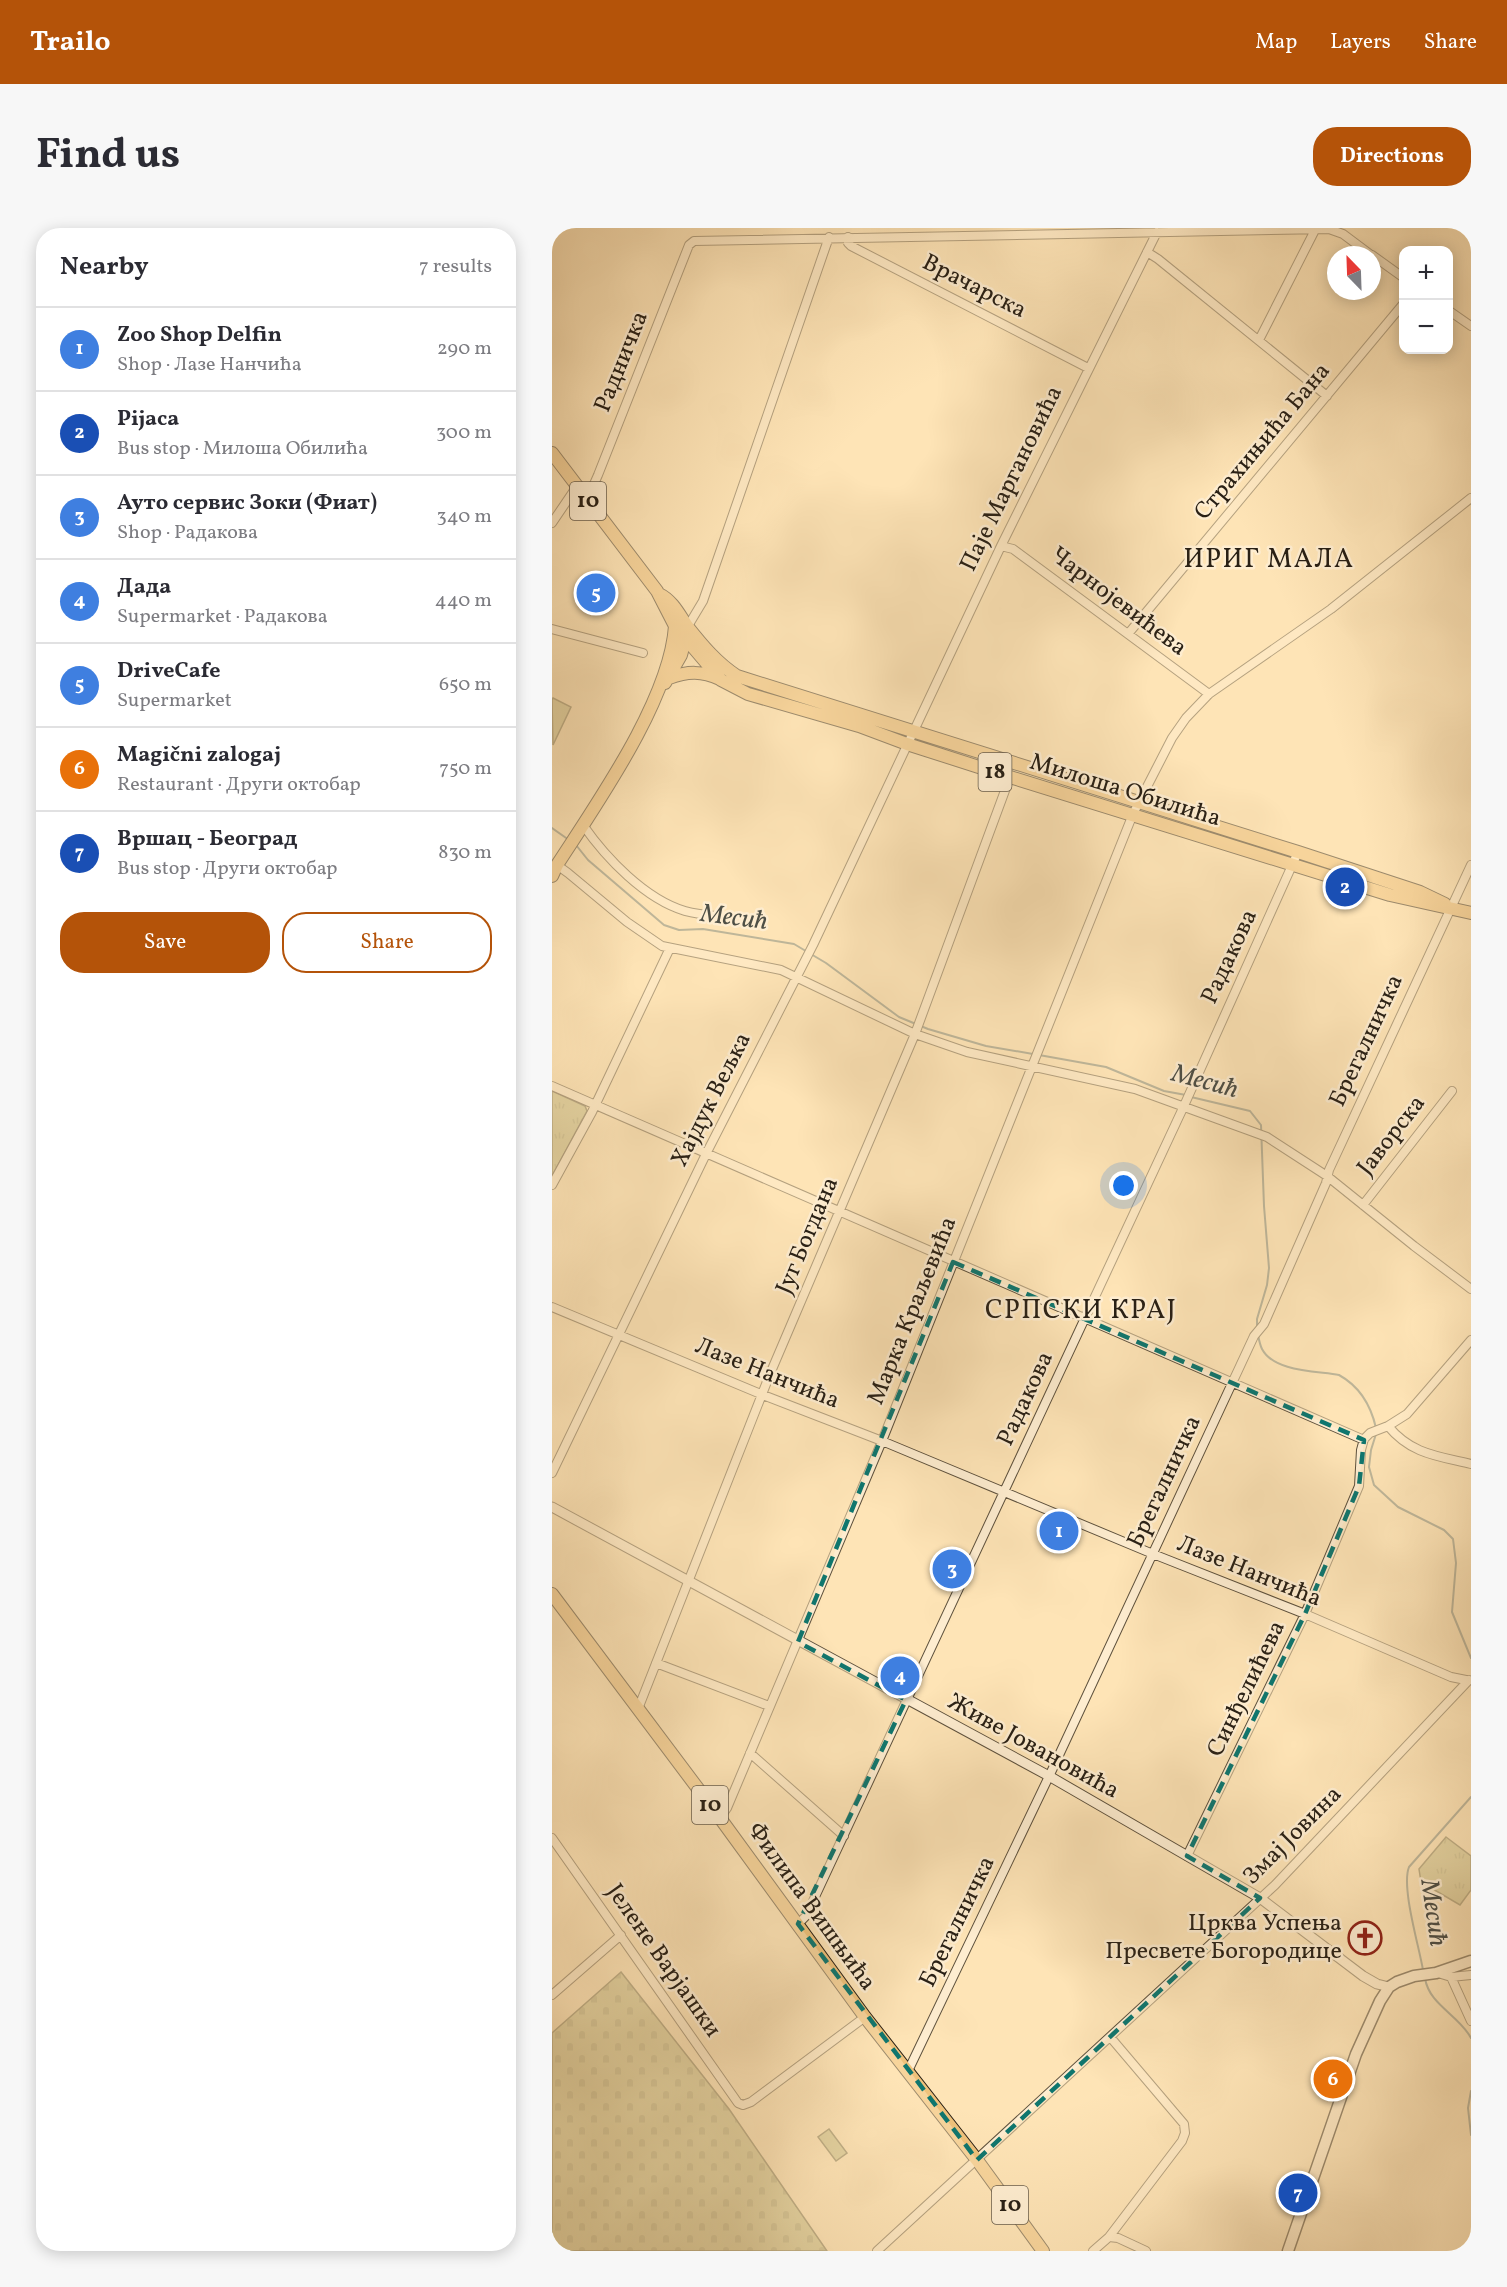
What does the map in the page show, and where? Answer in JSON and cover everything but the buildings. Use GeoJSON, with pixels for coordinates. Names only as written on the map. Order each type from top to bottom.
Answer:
{"type":"FeatureCollection","features":[{"type":"Feature","properties":{"kind":"main road","name":"10"},"geometry":{"type":"LineString","coordinates":[[552,453],[659,594],[675,626]]}},
{"type":"Feature","properties":{"kind":"main road","name":"10"},"geometry":{"type":"LineString","coordinates":[[659,594],[667,599],[688,626]]}},
{"type":"Feature","properties":{"kind":"main road"},"geometry":{"type":"LineString","coordinates":[[554,871],[633,741],[656,696],[673,645],[675,626],[681,628],[688,626],[687,640],[669,678],[656,696]]}},
{"type":"Feature","properties":{"kind":"main road","name":"Милоша Обилића"},"geometry":{"type":"LineString","coordinates":[[675,626],[721,680],[748,694],[859,726],[1010,777],[1416,902],[1451,907],[1471,913]]}},
{"type":"Feature","properties":{"kind":"main road","name":"Милоша Обилића"},"geometry":{"type":"LineString","coordinates":[[688,626],[716,661],[738,676],[1298,852],[1420,892],[1451,907]]}},
{"type":"Feature","properties":{"kind":"main road","name":"18"},"geometry":{"type":"LineString","coordinates":[[669,678],[698,672],[721,680]]}},
{"type":"Feature","properties":{"kind":"main road","name":"Филипа Вишњића"},"geometry":{"type":"LineString","coordinates":[[552,1594],[720,1818],[865,2017],[908,2071]]}},
{"type":"Feature","properties":{"kind":"main road"},"geometry":{"type":"LineString","coordinates":[[1288,2251],[1356,2054],[1374,2011],[1389,1987],[1415,1975],[1433,1973],[1471,1961]]}},
{"type":"Feature","properties":{"kind":"main road","name":"10"},"geometry":{"type":"LineString","coordinates":[[908,2071],[977,2160],[1043,2251]]}},
{"type":"Feature","properties":{"kind":"street"},"geometry":{"type":"LineString","coordinates":[[688,626],[703,601],[829,237],[1329,229],[1343,234],[1360,246]]}},
{"type":"Feature","properties":{"kind":"street"},"geometry":{"type":"LineString","coordinates":[[1259,340],[1315,230]]}},
{"type":"Feature","properties":{"kind":"street","name":"Паје Маргановића"},"geometry":{"type":"LineString","coordinates":[[907,744],[1001,546],[1156,232]]}},
{"type":"Feature","properties":{"kind":"street","name":"Радничка"},"geometry":{"type":"LineString","coordinates":[[552,523],[580,491],[594,484],[689,245],[694,241],[829,237]]}},
{"type":"Feature","properties":{"kind":"street","name":"Врачарска"},"geometry":{"type":"LineString","coordinates":[[848,237],[848,243],[851,246],[1088,368]]}},
{"type":"Feature","properties":{"kind":"street"},"geometry":{"type":"LineString","coordinates":[[1147,252],[1327,396]]}},
{"type":"Feature","properties":{"kind":"street"},"geometry":{"type":"LineString","coordinates":[[1381,261],[1399,274]]}},
{"type":"Feature","properties":{"kind":"street","name":"Страхињића Бана"},"geometry":{"type":"LineString","coordinates":[[1128,634],[1399,309]]}},
{"type":"Feature","properties":{"kind":"street"},"geometry":{"type":"LineString","coordinates":[[1453,313],[1471,326]]}},
{"type":"Feature","properties":{"kind":"street","name":"Марка Краљевића"},"geometry":{"type":"LineString","coordinates":[[720,1818],[727,1808],[882,1441],[1133,814],[1172,738],[1186,718],[1209,694],[1330,609],[1471,498]]}},
{"type":"Feature","properties":{"kind":"street","name":"Чарнојевићева"},"geometry":{"type":"LineString","coordinates":[[1001,546],[1013,549],[1209,694]]}},
{"type":"Feature","properties":{"kind":"street"},"geometry":{"type":"LineString","coordinates":[[552,629],[643,653]]}},
{"type":"Feature","properties":{"kind":"street","name":"Хајдук Вељка"},"geometry":{"type":"LineString","coordinates":[[552,1473],[706,1154],[813,945],[907,744]]}},
{"type":"Feature","properties":{"kind":"street","name":"Југ Богдана"},"geometry":{"type":"LineString","coordinates":[[638,1709],[687,1581],[763,1395],[916,1032],[1010,777]]}},
{"type":"Feature","properties":{"kind":"street"},"geometry":{"type":"LineString","coordinates":[[580,829],[606,855],[664,903],[687,911],[741,919]]}},
{"type":"Feature","properties":{"kind":"street","name":"Радакова"},"geometry":{"type":"LineString","coordinates":[[798,1924],[806,1916],[1005,1493],[1298,852]]}},
{"type":"Feature","properties":{"kind":"street","name":"Брегалничка"},"geometry":{"type":"LineString","coordinates":[[908,2071],[1049,1776],[1254,1336],[1264,1324],[1327,1176],[1471,865]]}},
{"type":"Feature","properties":{"kind":"street"},"geometry":{"type":"LineString","coordinates":[[554,871],[651,940],[670,948],[754,964],[796,976],[916,1032],[967,1052],[1035,1062],[1123,1086],[1184,1104],[1267,1137],[1327,1176],[1471,1289]]}},
{"type":"Feature","properties":{"kind":"street"},"geometry":{"type":"LineString","coordinates":[[552,1185],[596,1104],[670,948]]}},
{"type":"Feature","properties":{"kind":"street"},"geometry":{"type":"LineString","coordinates":[[552,1086],[1364,1440],[1370,1433],[1407,1414],[1471,1340]]}},
{"type":"Feature","properties":{"kind":"street","name":"Јаворска"},"geometry":{"type":"LineString","coordinates":[[1363,1205],[1452,1090]]}},
{"type":"Feature","properties":{"kind":"street","name":"Лазе Нанчића"},"geometry":{"type":"LineString","coordinates":[[552,1307],[763,1395],[882,1441],[1153,1554],[1305,1614],[1451,1677],[1469,1680]]}},
{"type":"Feature","properties":{"kind":"street"},"geometry":{"type":"LineString","coordinates":[[1385,1427],[1413,1449],[1471,1464]]}},
{"type":"Feature","properties":{"kind":"street","name":"Синђелићева"},"geometry":{"type":"LineString","coordinates":[[1187,1856],[1305,1614],[1359,1486],[1361,1450],[1364,1440]]}},
{"type":"Feature","properties":{"kind":"street","name":"Живе Јовановића"},"geometry":{"type":"LineString","coordinates":[[552,1507],[1049,1776],[1260,1898],[1363,1976],[1377,1984],[1389,1987]]}},
{"type":"Feature","properties":{"kind":"street"},"geometry":{"type":"LineString","coordinates":[[656,1663],[769,1706]]}},
{"type":"Feature","properties":{"kind":"street","name":"Змај Јовина"},"geometry":{"type":"LineString","coordinates":[[877,2251],[1275,1885],[1469,1680]]}},
{"type":"Feature","properties":{"kind":"street"},"geometry":{"type":"LineString","coordinates":[[750,1753],[844,1836]]}},
{"type":"Feature","properties":{"kind":"street","name":"Јелене Варјашки"},"geometry":{"type":"LineString","coordinates":[[552,1838],[735,2100],[743,2105],[865,2017]]}},
{"type":"Feature","properties":{"kind":"street"},"geometry":{"type":"LineString","coordinates":[[552,1995],[621,1935]]}},
{"type":"Feature","properties":{"kind":"street"},"geometry":{"type":"LineString","coordinates":[[1433,1973],[1451,1977],[1471,1975]]}},
{"type":"Feature","properties":{"kind":"street"},"geometry":{"type":"LineString","coordinates":[[1451,1977],[1471,2021]]}},
{"type":"Feature","properties":{"kind":"street"},"geometry":{"type":"LineString","coordinates":[[1094,2251],[1101,2242],[1109,2237],[1182,2141],[1185,2133],[1184,2124],[1111,2038]]}},
{"type":"Feature","properties":{"kind":"street"},"geometry":{"type":"LineString","coordinates":[[1109,2237],[1118,2238],[1146,2251]]}},
{"type":"Feature","properties":{"kind":"highlighted area"},"geometry":{"type":"Polygon","coordinates":[[[953,1262],[1364,1440],[1359,1486],[1305,1614],[1187,1856],[1260,1898],[977,2160],[798,1924],[906,1700],[798,1642],[953,1262]]]}},
{"type":"Feature","properties":{"kind":"green space"},"geometry":{"type":"Polygon","coordinates":[[[553,698],[571,707],[553,745],[552,700],[553,698]]]}},
{"type":"Feature","properties":{"kind":"green space"},"geometry":{"type":"Polygon","coordinates":[[[552,1091],[585,1106],[587,1111],[552,1176],[552,1091]]]}},
{"type":"Feature","properties":{"kind":"green space"},"geometry":{"type":"Polygon","coordinates":[[[1446,1837],[1471,1856],[1471,1890],[1460,1905],[1421,1882],[1419,1869],[1446,1837]]]}},
{"type":"Feature","properties":{"kind":"green space"},"geometry":{"type":"Polygon","coordinates":[[[621,1972],[729,2109],[827,2251],[552,2251],[552,2033],[621,1972]]]}},
{"type":"Feature","properties":{"kind":"green space"},"geometry":{"type":"Polygon","coordinates":[[[829,2129],[847,2153],[836,2161],[818,2137],[829,2129]]]}},
{"type":"Feature","properties":{"kind":"waterway","name":"Месић"},"geometry":{"type":"LineString","coordinates":[[552,828],[569,840]]}},
{"type":"Feature","properties":{"kind":"waterway","name":"Месић"},"geometry":{"type":"LineString","coordinates":[[576,845],[588,860],[664,925],[679,930],[703,929],[794,944],[826,963],[899,1017],[928,1029],[986,1046],[1033,1054]]}},
{"type":"Feature","properties":{"kind":"waterway","name":"Месић"},"geometry":{"type":"LineString","coordinates":[[1039,1055],[1106,1067],[1164,1091],[1186,1095]]}},
{"type":"Feature","properties":{"kind":"waterway","name":"Месић"},"geometry":{"type":"LineString","coordinates":[[1191,1097],[1250,1111],[1261,1125],[1269,1268],[1267,1285],[1257,1319],[1257,1330]]}},
{"type":"Feature","properties":{"kind":"waterway","name":"Месић"},"geometry":{"type":"LineString","coordinates":[[1258,1335],[1262,1349],[1276,1362],[1297,1369],[1339,1375],[1353,1385],[1363,1397],[1376,1428]]}},
{"type":"Feature","properties":{"kind":"waterway","name":"Месић"},"geometry":{"type":"LineString","coordinates":[[1376,1434],[1369,1467],[1374,1485],[1398,1507],[1444,1530],[1453,1539],[1456,1563],[1452,1612],[1471,1658]]}},
{"type":"Feature","properties":{"kind":"waterway","name":"Месић"},"geometry":{"type":"LineString","coordinates":[[1423,1970],[1407,1888],[1409,1867],[1471,1797]]}},
{"type":"Feature","properties":{"kind":"waterway","name":"Месић"},"geometry":{"type":"LineString","coordinates":[[1425,1978],[1432,1996],[1471,2038]]}},
{"type":"Feature","properties":{"kind":"waterway","name":"Месић"},"geometry":{"type":"LineString","coordinates":[[1471,2091],[1468,2108],[1471,2135]]}},
{"type":"Feature","properties":{"kind":"place","name":"DriveCafe"},"geometry":{"type":"Point","coordinates":[596,593]}},
{"type":"Feature","properties":{"kind":"place","name":"Pijaca"},"geometry":{"type":"Point","coordinates":[1345,887]}},
{"type":"Feature","properties":{"kind":"place","name":"Zoo Shop Delfin"},"geometry":{"type":"Point","coordinates":[1059,1531]}},
{"type":"Feature","properties":{"kind":"place","name":"Ауто сервис Зоки (Фиат)"},"geometry":{"type":"Point","coordinates":[952,1569]}},
{"type":"Feature","properties":{"kind":"place","name":"Дада"},"geometry":{"type":"Point","coordinates":[900,1676]}},
{"type":"Feature","properties":{"kind":"place","name":"Црква Успења Пресвете Богородице"},"geometry":{"type":"Point","coordinates":[1365,1938]}},
{"type":"Feature","properties":{"kind":"place","name":"Magični zalogaj"},"geometry":{"type":"Point","coordinates":[1333,2079]}},
{"type":"Feature","properties":{"kind":"place","name":"Вршац - Београд"},"geometry":{"type":"Point","coordinates":[1298,2193]}},
{"type":"Feature","properties":{"kind":"district","name":"ИРИГ МАЛА"},"geometry":{"type":"Point","coordinates":[1269,560]}},
{"type":"Feature","properties":{"kind":"district","name":"СРПСКИ КРАЈ"},"geometry":{"type":"Point","coordinates":[1081,1311]}}]}
